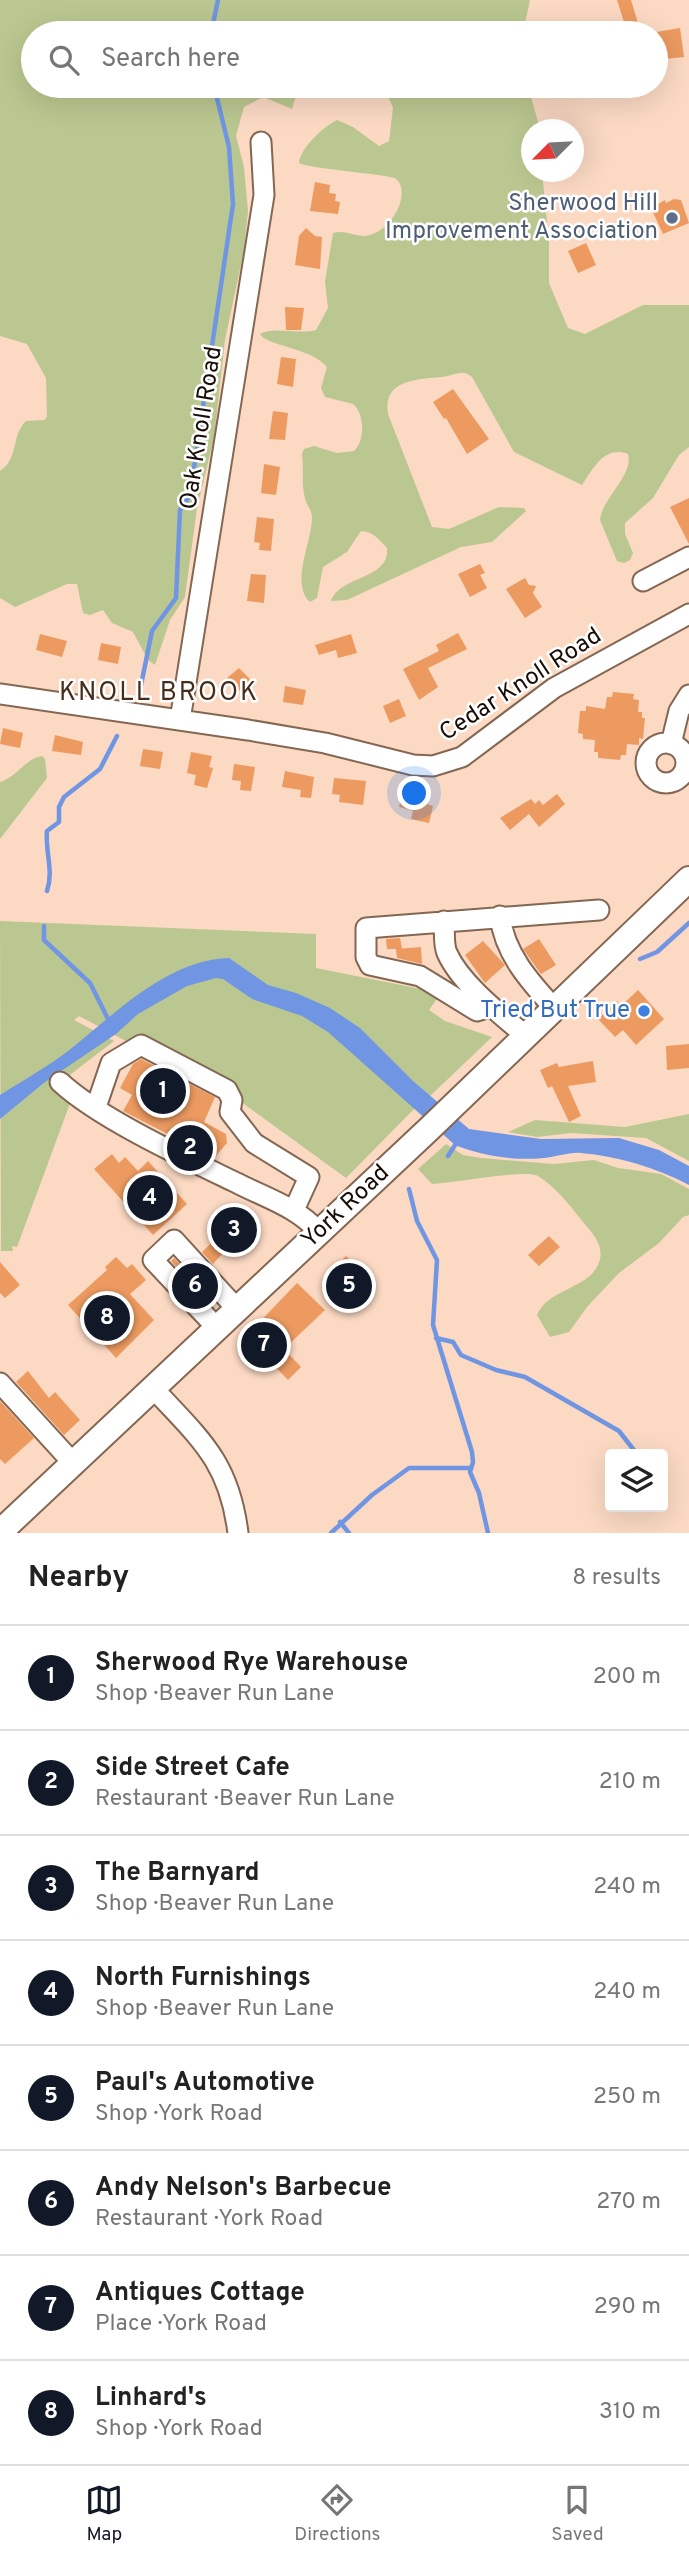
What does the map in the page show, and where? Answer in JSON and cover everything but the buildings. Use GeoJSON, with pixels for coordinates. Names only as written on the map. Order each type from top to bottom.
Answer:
{"type":"FeatureCollection","features":[{"type":"Feature","properties":{"kind":"main road","name":"York Road"},"geometry":{"type":"LineString","coordinates":[[0,1532],[429,1129],[689,879]]}},
{"type":"Feature","properties":{"kind":"street","name":"Oak Knoll Road"},"geometry":{"type":"LineString","coordinates":[[180,720],[264,195],[261,142]]}},
{"type":"Feature","properties":{"kind":"street"},"geometry":{"type":"LineString","coordinates":[[643,581],[689,557]]}},
{"type":"Feature","properties":{"kind":"street","name":"Cedar Knoll Road"},"geometry":{"type":"LineString","coordinates":[[0,694],[325,743],[413,765],[441,764],[462,757],[554,688],[689,614]]}},
{"type":"Feature","properties":{"kind":"street"},"geometry":{"type":"LineString","coordinates":[[671,744],[679,711],[689,695]]}},
{"type":"Feature","properties":{"kind":"street"},"geometry":{"type":"LineString","coordinates":[[490,1007],[477,1010],[420,976],[382,969],[367,961],[366,928],[599,910]]}},
{"type":"Feature","properties":{"kind":"street"},"geometry":{"type":"LineString","coordinates":[[500,916],[502,933],[510,950],[529,981],[554,1008]]}},
{"type":"Feature","properties":{"kind":"street"},"geometry":{"type":"LineString","coordinates":[[444,921],[447,954],[490,1007],[526,1035]]}},
{"type":"Feature","properties":{"kind":"street"},"geometry":{"type":"LineString","coordinates":[[96,1107],[111,1063],[141,1045],[227,1090],[232,1100],[230,1112],[254,1143],[309,1177],[293,1210]]}},
{"type":"Feature","properties":{"kind":"street"},"geometry":{"type":"LineString","coordinates":[[60,1082],[96,1107],[211,1170],[293,1210],[319,1232]]}},
{"type":"Feature","properties":{"kind":"street"},"geometry":{"type":"LineString","coordinates":[[216,1328],[153,1260],[174,1240],[237,1309]]}},
{"type":"Feature","properties":{"kind":"street"},"geometry":{"type":"LineString","coordinates":[[0,1383],[73,1463]]}},
{"type":"Feature","properties":{"kind":"street"},"geometry":{"type":"LineString","coordinates":[[153,1388],[218,1460],[235,1507],[238,1533]]}},
{"type":"Feature","properties":{"kind":"green space"},"geometry":{"type":"Polygon","coordinates":[[[0,0],[530,0],[526,21],[21,21],[21,98],[261,98],[244,107],[236,136],[244,167],[248,211],[244,250],[225,340],[214,438],[197,508],[185,597],[170,620],[155,665],[148,660],[133,632],[112,623],[103,610],[90,615],[83,613],[77,584],[67,584],[15,607],[0,598],[0,471],[10,460],[18,433],[26,421],[44,420],[47,417],[46,378],[27,344],[0,336],[0,0]]]}},
{"type":"Feature","properties":{"kind":"green space"},"geometry":{"type":"Polygon","coordinates":[[[265,98],[295,98],[292,109],[265,98]]]}},
{"type":"Feature","properties":{"kind":"green space"},"geometry":{"type":"Polygon","coordinates":[[[389,98],[531,98],[537,119],[521,119],[521,182],[543,182],[549,241],[549,283],[568,328],[585,334],[643,305],[689,305],[689,447],[679,455],[653,498],[625,523],[625,534],[633,553],[630,560],[624,563],[617,561],[600,520],[606,503],[626,470],[628,454],[612,453],[600,460],[582,485],[514,452],[472,377],[461,373],[403,384],[390,394],[388,403],[388,414],[432,527],[449,529],[499,507],[524,508],[526,511],[492,542],[461,547],[347,600],[331,601],[344,586],[373,572],[386,558],[387,548],[372,534],[361,531],[347,552],[323,567],[317,598],[310,602],[304,594],[302,574],[312,518],[304,493],[302,454],[304,449],[314,446],[337,453],[354,451],[362,434],[360,414],[353,404],[325,397],[321,388],[327,367],[319,360],[260,334],[272,331],[316,330],[328,308],[325,282],[333,233],[361,236],[374,234],[388,224],[401,201],[402,191],[396,179],[299,163],[304,151],[325,127],[337,120],[353,127],[379,146],[389,141],[393,108],[389,98]]]}},
{"type":"Feature","properties":{"kind":"green space"},"geometry":{"type":"Polygon","coordinates":[[[42,756],[45,759],[47,778],[0,839],[0,782],[31,760],[42,756]]]}},
{"type":"Feature","properties":{"kind":"green space"},"geometry":{"type":"Polygon","coordinates":[[[0,921],[316,934],[316,968],[441,993],[429,1010],[445,1021],[492,1037],[428,1098],[405,1099],[415,1108],[346,1178],[244,1104],[79,1016],[74,1020],[114,1041],[62,1081],[72,1098],[17,1247],[12,1246],[13,1251],[1,1251],[0,921]]]}},
{"type":"Feature","properties":{"kind":"green space"},"geometry":{"type":"Polygon","coordinates":[[[689,1114],[689,1161],[646,1138],[571,1133],[537,1137],[508,1132],[535,1120],[625,1127],[689,1114]]]}},
{"type":"Feature","properties":{"kind":"green space"},"geometry":{"type":"Polygon","coordinates":[[[446,1144],[463,1155],[481,1158],[554,1164],[594,1160],[618,1168],[661,1174],[689,1189],[689,1215],[683,1217],[659,1243],[619,1273],[587,1307],[569,1332],[550,1337],[537,1315],[542,1306],[558,1294],[593,1273],[601,1253],[598,1242],[563,1198],[538,1176],[505,1175],[432,1184],[418,1169],[446,1144]]]}},
{"type":"Feature","properties":{"kind":"water"},"geometry":{"type":"Polygon","coordinates":[[[229,958],[268,985],[296,993],[330,1008],[360,1028],[413,1081],[469,1129],[541,1139],[619,1138],[659,1150],[689,1166],[689,1185],[651,1168],[609,1157],[576,1153],[533,1159],[510,1158],[488,1155],[455,1145],[328,1032],[302,1016],[252,999],[223,979],[216,978],[187,986],[138,1014],[116,1034],[45,1082],[0,1119],[0,1095],[60,1057],[142,992],[184,968],[229,958]]]}},
{"type":"Feature","properties":{"kind":"waterway"},"geometry":{"type":"LineString","coordinates":[[214,21],[218,0]]}},
{"type":"Feature","properties":{"kind":"waterway"},"geometry":{"type":"LineString","coordinates":[[139,695],[152,631],[176,598],[180,510],[190,495],[233,204],[229,147],[217,98]]}},
{"type":"Feature","properties":{"kind":"waterway"},"geometry":{"type":"LineString","coordinates":[[47,891],[50,876],[47,831],[59,822],[59,807],[64,797],[100,769],[117,736]]}},
{"type":"Feature","properties":{"kind":"waterway"},"geometry":{"type":"LineString","coordinates":[[640,959],[657,952],[689,923]]}},
{"type":"Feature","properties":{"kind":"waterway"},"geometry":{"type":"LineString","coordinates":[[44,926],[44,940],[90,983],[110,1023]]}},
{"type":"Feature","properties":{"kind":"waterway"},"geometry":{"type":"LineString","coordinates":[[448,1156],[457,1142]]}},
{"type":"Feature","properties":{"kind":"waterway"},"geometry":{"type":"LineString","coordinates":[[409,1189],[417,1221],[437,1260],[433,1325],[472,1452],[470,1472],[479,1493],[488,1533]]}},
{"type":"Feature","properties":{"kind":"waterway"},"geometry":{"type":"LineString","coordinates":[[436,1338],[453,1342],[461,1355],[496,1370],[525,1377],[619,1431],[633,1449]]}},
{"type":"Feature","properties":{"kind":"waterway"},"geometry":{"type":"LineString","coordinates":[[331,1533],[372,1495],[409,1468],[471,1468]]}},
{"type":"Feature","properties":{"kind":"waterway"},"geometry":{"type":"LineString","coordinates":[[340,1522],[349,1533]]}},
{"type":"Feature","properties":{"kind":"place","name":"Sherwood Hill Improvement Association"},"geometry":{"type":"Point","coordinates":[672,218]}},
{"type":"Feature","properties":{"kind":"place","name":"Tried But True"},"geometry":{"type":"Point","coordinates":[644,1011]}},
{"type":"Feature","properties":{"kind":"place","name":"Sherwood Rye Warehouse"},"geometry":{"type":"Point","coordinates":[163,1091]}},
{"type":"Feature","properties":{"kind":"place","name":"Side Street Cafe"},"geometry":{"type":"Point","coordinates":[190,1148]}},
{"type":"Feature","properties":{"kind":"place","name":"North Furnishings"},"geometry":{"type":"Point","coordinates":[150,1198]}},
{"type":"Feature","properties":{"kind":"place","name":"The Barnyard"},"geometry":{"type":"Point","coordinates":[234,1230]}},
{"type":"Feature","properties":{"kind":"place","name":"Andy Nelson's Barbecue"},"geometry":{"type":"Point","coordinates":[195,1286]}},
{"type":"Feature","properties":{"kind":"place","name":"Paul's Automotive"},"geometry":{"type":"Point","coordinates":[349,1286]}},
{"type":"Feature","properties":{"kind":"place","name":"Linhard's"},"geometry":{"type":"Point","coordinates":[107,1318]}},
{"type":"Feature","properties":{"kind":"place","name":"Antiques Cottage"},"geometry":{"type":"Point","coordinates":[264,1345]}},
{"type":"Feature","properties":{"kind":"district","name":"KNOLL BROOK"},"geometry":{"type":"Point","coordinates":[159,693]}}]}
